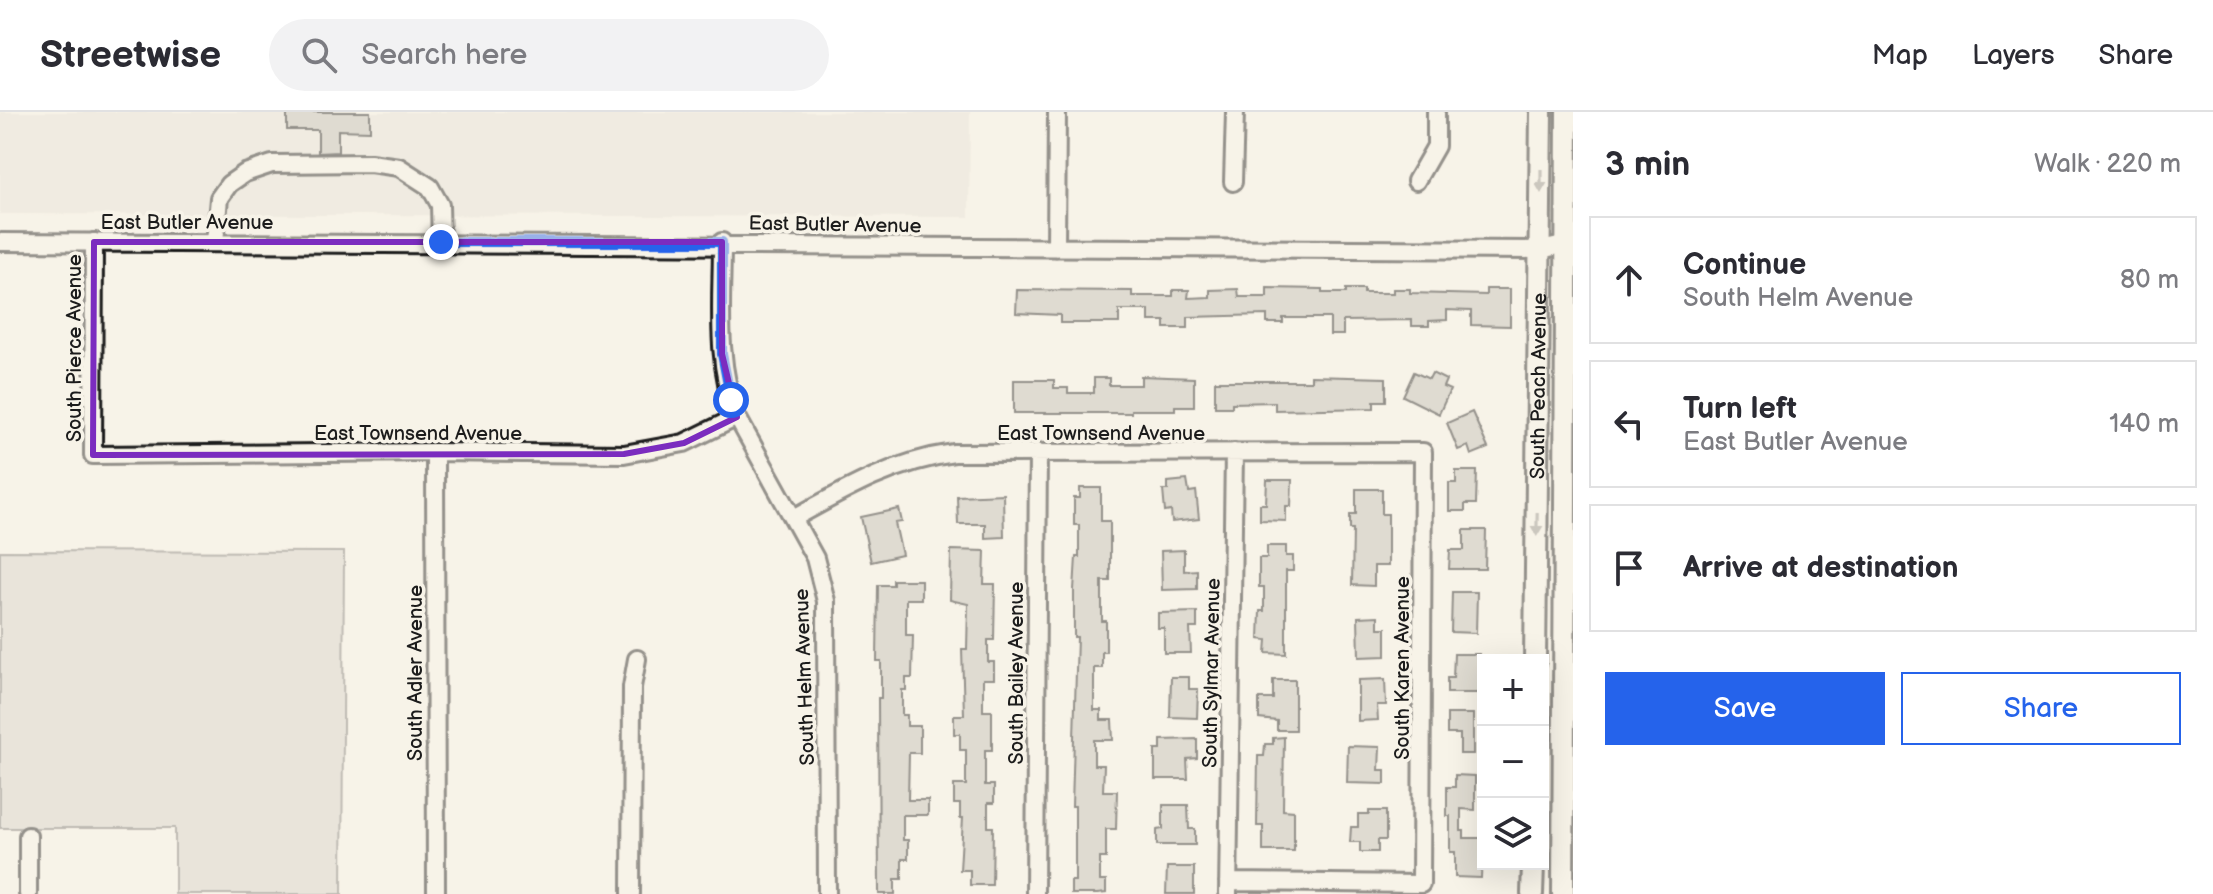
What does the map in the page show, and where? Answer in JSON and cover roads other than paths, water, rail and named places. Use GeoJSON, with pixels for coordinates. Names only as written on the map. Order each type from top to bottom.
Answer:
{"type":"FeatureCollection","features":[{"type":"Feature","properties":{"kind":"main road","name":"South Peach Avenue"},"geometry":{"type":"LineString","coordinates":[[1535,654],[1541,112]]}},
{"type":"Feature","properties":{"kind":"main road","name":"South Peach Avenue"},"geometry":{"type":"LineString","coordinates":[[1563,894],[1570,361],[1567,112]]}},
{"type":"Feature","properties":{"kind":"main road"},"geometry":{"type":"LineString","coordinates":[[1533,870],[1534,894]]}},
{"type":"Feature","properties":{"kind":"street"},"geometry":{"type":"LineString","coordinates":[[1056,248],[1057,112]]}},
{"type":"Feature","properties":{"kind":"street"},"geometry":{"type":"LineString","coordinates":[[1233,182],[1235,112]]}},
{"type":"Feature","properties":{"kind":"street"},"geometry":{"type":"LineString","coordinates":[[1416,181],[1436,146],[1436,112]]}},
{"type":"Feature","properties":{"kind":"street"},"geometry":{"type":"LineString","coordinates":[[215,242],[219,198],[229,184],[245,173],[272,164],[370,163],[408,171],[430,187],[440,205],[441,242]]}},
{"type":"Feature","properties":{"kind":"street","name":"East Butler Avenue"},"geometry":{"type":"LineString","coordinates":[[0,242],[722,242],[1056,248],[1540,250],[1570,243]]}},
{"type":"Feature","properties":{"kind":"street","name":"South Pierce Avenue"},"geometry":{"type":"LineString","coordinates":[[93,455],[94,242]]}},
{"type":"Feature","properties":{"kind":"street","name":"South Helm Avenue"},"geometry":{"type":"LineString","coordinates":[[722,242],[722,354],[727,386],[737,417],[815,558],[826,601],[827,894]]}},
{"type":"Feature","properties":{"kind":"street","name":"East Townsend Avenue"},"geometry":{"type":"LineString","coordinates":[[93,455],[624,454],[684,443],[737,417]]}},
{"type":"Feature","properties":{"kind":"street","name":"South Adler Avenue"},"geometry":{"type":"LineString","coordinates":[[435,452],[436,894]]}},
{"type":"Feature","properties":{"kind":"street","name":"South Bailey Avenue"},"geometry":{"type":"LineString","coordinates":[[1035,894],[1038,452]]}},
{"type":"Feature","properties":{"kind":"street","name":"South Sylmar Avenue"},"geometry":{"type":"LineString","coordinates":[[1228,888],[1234,452]]}},
{"type":"Feature","properties":{"kind":"street","name":"East Townsend Avenue"},"geometry":{"type":"LineString","coordinates":[[794,518],[858,482],[906,463],[954,453],[1423,452]]}},
{"type":"Feature","properties":{"kind":"street","name":"South Karen Avenue"},"geometry":{"type":"LineString","coordinates":[[1228,888],[1421,884],[1423,452]]}},
{"type":"Feature","properties":{"kind":"street"},"geometry":{"type":"LineString","coordinates":[[631,894],[632,687],[637,659]]}},
{"type":"Feature","properties":{"kind":"street"},"geometry":{"type":"LineString","coordinates":[[28,836],[28,894]]}}]}
